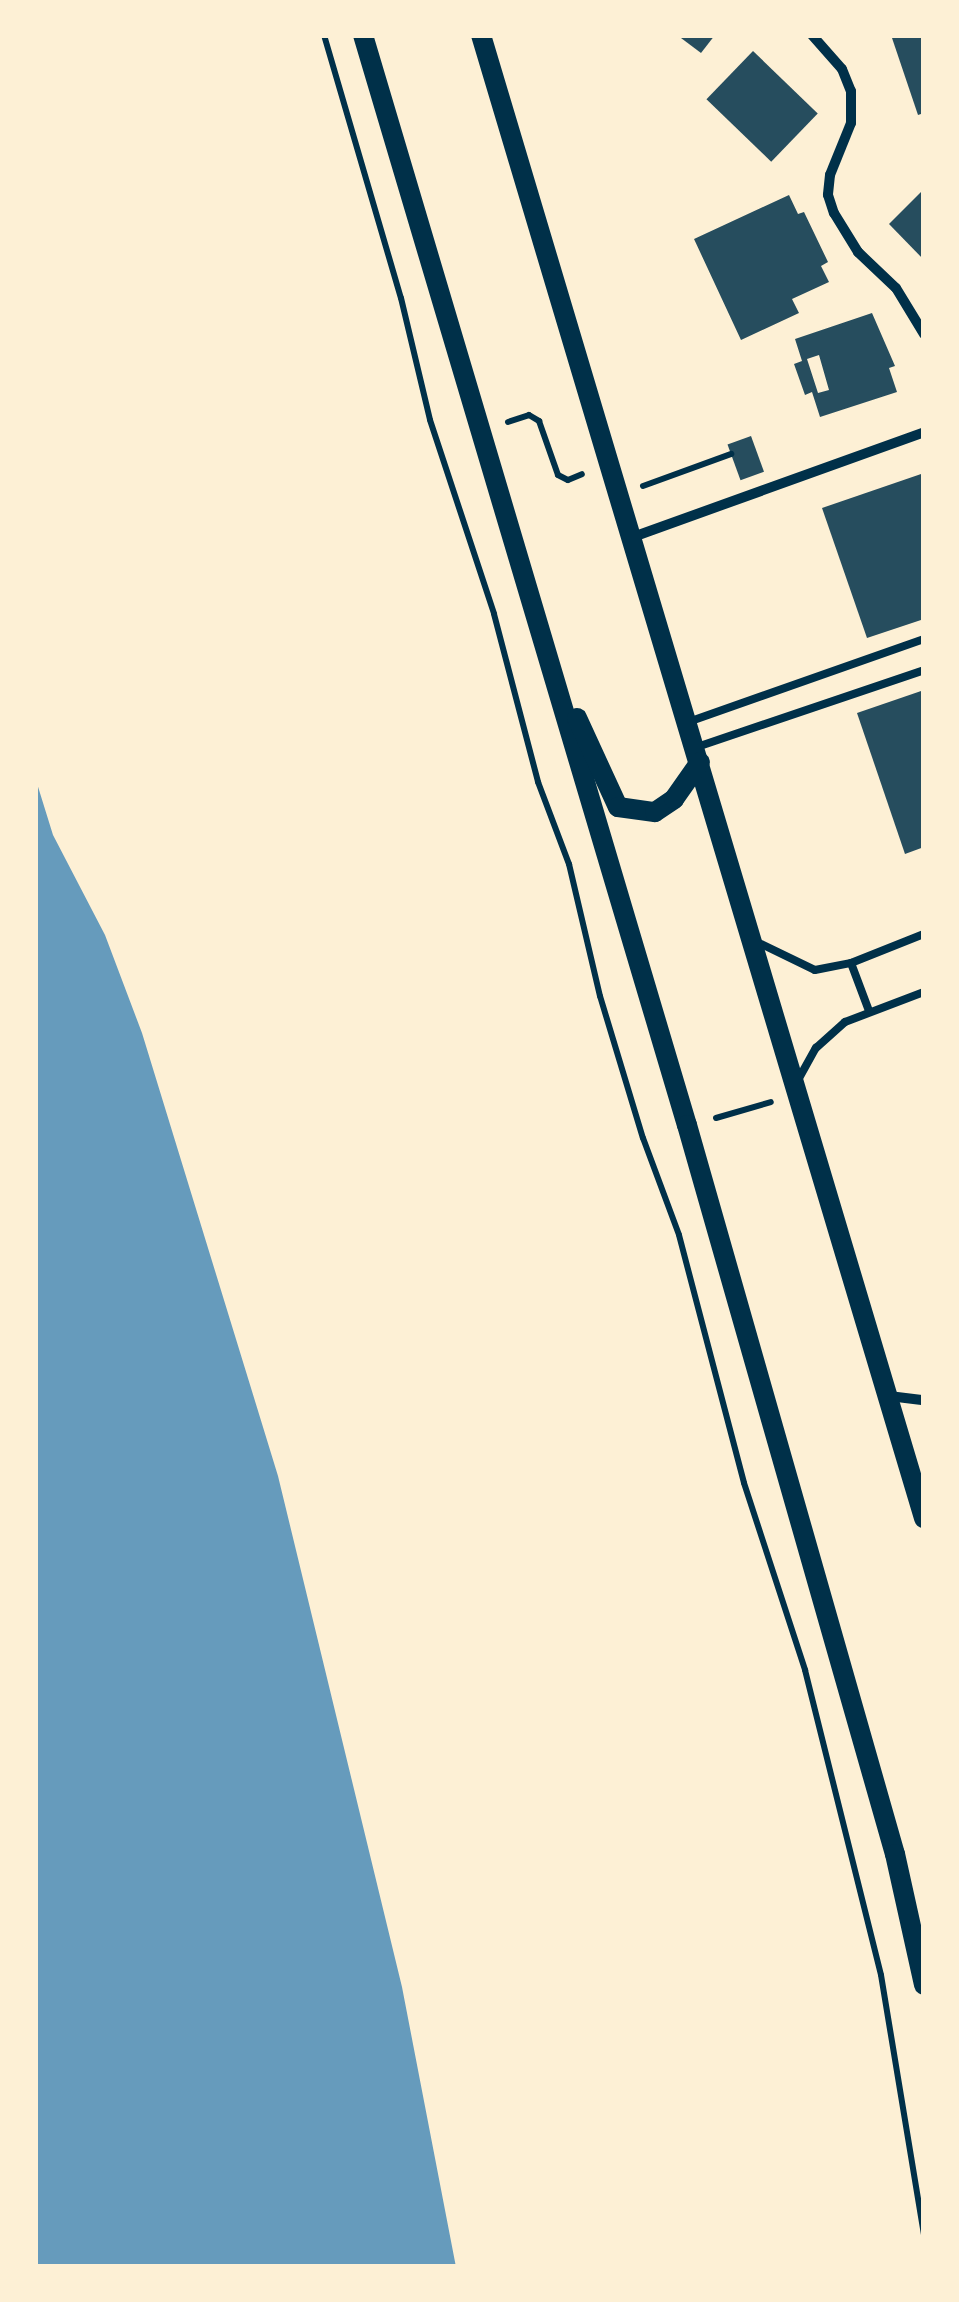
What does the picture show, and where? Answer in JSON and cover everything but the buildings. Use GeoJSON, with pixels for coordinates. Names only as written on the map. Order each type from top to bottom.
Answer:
{"type":"FeatureCollection","features":[{"type":"Feature","properties":{"kind":"main road"},"geometry":{"type":"LineString","coordinates":[[364,35],[478,431],[688,1125],[895,1854],[924,1985]]}},
{"type":"Feature","properties":{"kind":"main road"},"geometry":{"type":"LineString","coordinates":[[481,35],[612,463],[749,938],[924,1518]]}},
{"type":"Feature","properties":{"kind":"main road"},"geometry":{"type":"LineString","coordinates":[[546,652],[618,807],[655,812],[674,799],[697,755]]}},
{"type":"Feature","properties":{"kind":"street"},"geometry":{"type":"LineString","coordinates":[[812,35],[842,69],[852,103],[851,123],[830,174],[828,195],[834,214],[858,252],[896,288],[924,334]]}},
{"type":"Feature","properties":{"kind":"street"},"geometry":{"type":"LineString","coordinates":[[632,537],[924,432]]}},
{"type":"Feature","properties":{"kind":"street"},"geometry":{"type":"LineString","coordinates":[[889,1396],[924,1400]]}},
{"type":"Feature","properties":{"kind":"lane"},"geometry":{"type":"LineString","coordinates":[[686,722],[924,638]]}},
{"type":"Feature","properties":{"kind":"lane"},"geometry":{"type":"LineString","coordinates":[[697,755],[924,670]]}},
{"type":"Feature","properties":{"kind":"lane"},"geometry":{"type":"LineString","coordinates":[[749,938],[816,970],[851,963],[924,934]]}},
{"type":"Feature","properties":{"kind":"lane"},"geometry":{"type":"LineString","coordinates":[[851,963],[869,1011]]}},
{"type":"Feature","properties":{"kind":"lane"},"geometry":{"type":"LineString","coordinates":[[795,1091],[829,1034],[869,1011],[924,992]]}},
{"type":"Feature","properties":{"kind":"path"},"geometry":{"type":"LineString","coordinates":[[324,35],[401,298],[430,420],[494,614],[538,782],[569,864],[600,996],[643,1138],[679,1235],[744,1484],[805,1670],[826,1769],[852,1852],[881,1975],[924,2236]]}},
{"type":"Feature","properties":{"kind":"path"},"geometry":{"type":"LineString","coordinates":[[478,431],[529,415],[539,421],[558,475],[568,480],[612,463]]}},
{"type":"Feature","properties":{"kind":"path"},"geometry":{"type":"LineString","coordinates":[[620,494],[731,454]]}},
{"type":"Feature","properties":{"kind":"path"},"geometry":{"type":"LineString","coordinates":[[643,1138],[795,1091]]}},
{"type":"Feature","properties":{"kind":"water"},"geometry":{"type":"Polygon","coordinates":[[[35,777],[53,835],[105,935],[142,1033],[278,1476],[402,1987],[456,2267],[35,2267],[35,777]]]}}]}
